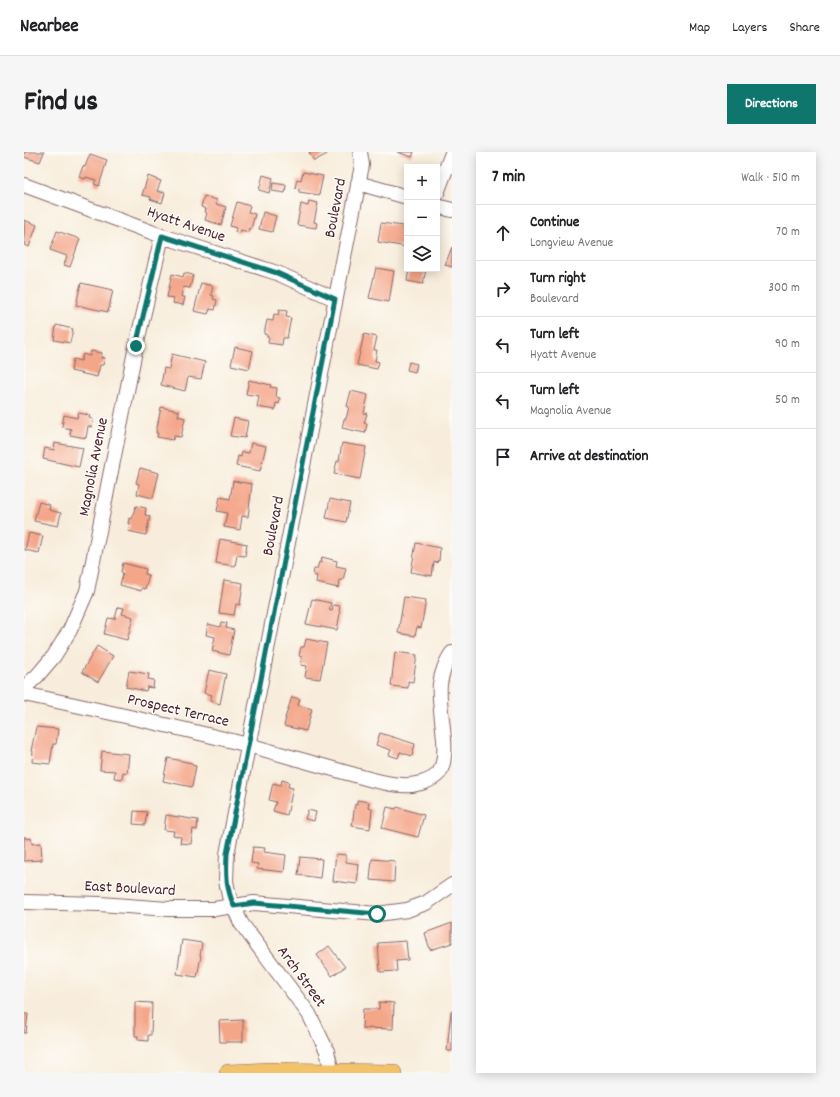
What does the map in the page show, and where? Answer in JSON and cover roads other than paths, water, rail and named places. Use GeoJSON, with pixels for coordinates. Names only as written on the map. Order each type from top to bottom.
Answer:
{"type":"FeatureCollection","features":[{"type":"Feature","properties":{"kind":"main road"},"geometry":{"type":"LineString","coordinates":[[228,1073],[270,1071],[393,1073]]}},
{"type":"Feature","properties":{"kind":"street","name":"Boulevard"},"geometry":{"type":"LineString","coordinates":[[234,906],[229,896],[226,881],[227,854],[362,165],[360,152]]}},
{"type":"Feature","properties":{"kind":"street"},"geometry":{"type":"LineString","coordinates":[[440,185],[452,153]]}},
{"type":"Feature","properties":{"kind":"street"},"geometry":{"type":"LineString","coordinates":[[358,183],[404,196]]}},
{"type":"Feature","properties":{"kind":"street","name":"Hyatt Avenue"},"geometry":{"type":"LineString","coordinates":[[24,185],[162,236],[277,273],[335,299]]}},
{"type":"Feature","properties":{"kind":"street"},"geometry":{"type":"LineString","coordinates":[[440,207],[452,210]]}},
{"type":"Feature","properties":{"kind":"street","name":"Magnolia Avenue"},"geometry":{"type":"LineString","coordinates":[[24,688],[37,676],[54,656],[70,630],[87,591],[136,346],[162,236]]}},
{"type":"Feature","properties":{"kind":"street","name":"Prospect Terrace"},"geometry":{"type":"LineString","coordinates":[[24,694],[248,745],[368,778],[403,785],[418,784],[429,780],[438,773],[444,765],[447,751],[440,684],[449,658],[452,654]]}},
{"type":"Feature","properties":{"kind":"street","name":"East Boulevard"},"geometry":{"type":"LineString","coordinates":[[24,902],[100,904],[168,909],[214,909],[254,903],[377,914],[407,910],[426,903],[452,885]]}},
{"type":"Feature","properties":{"kind":"street","name":"Arch Street"},"geometry":{"type":"LineString","coordinates":[[234,906],[241,923],[309,1014],[327,1051],[332,1072]]}}]}
